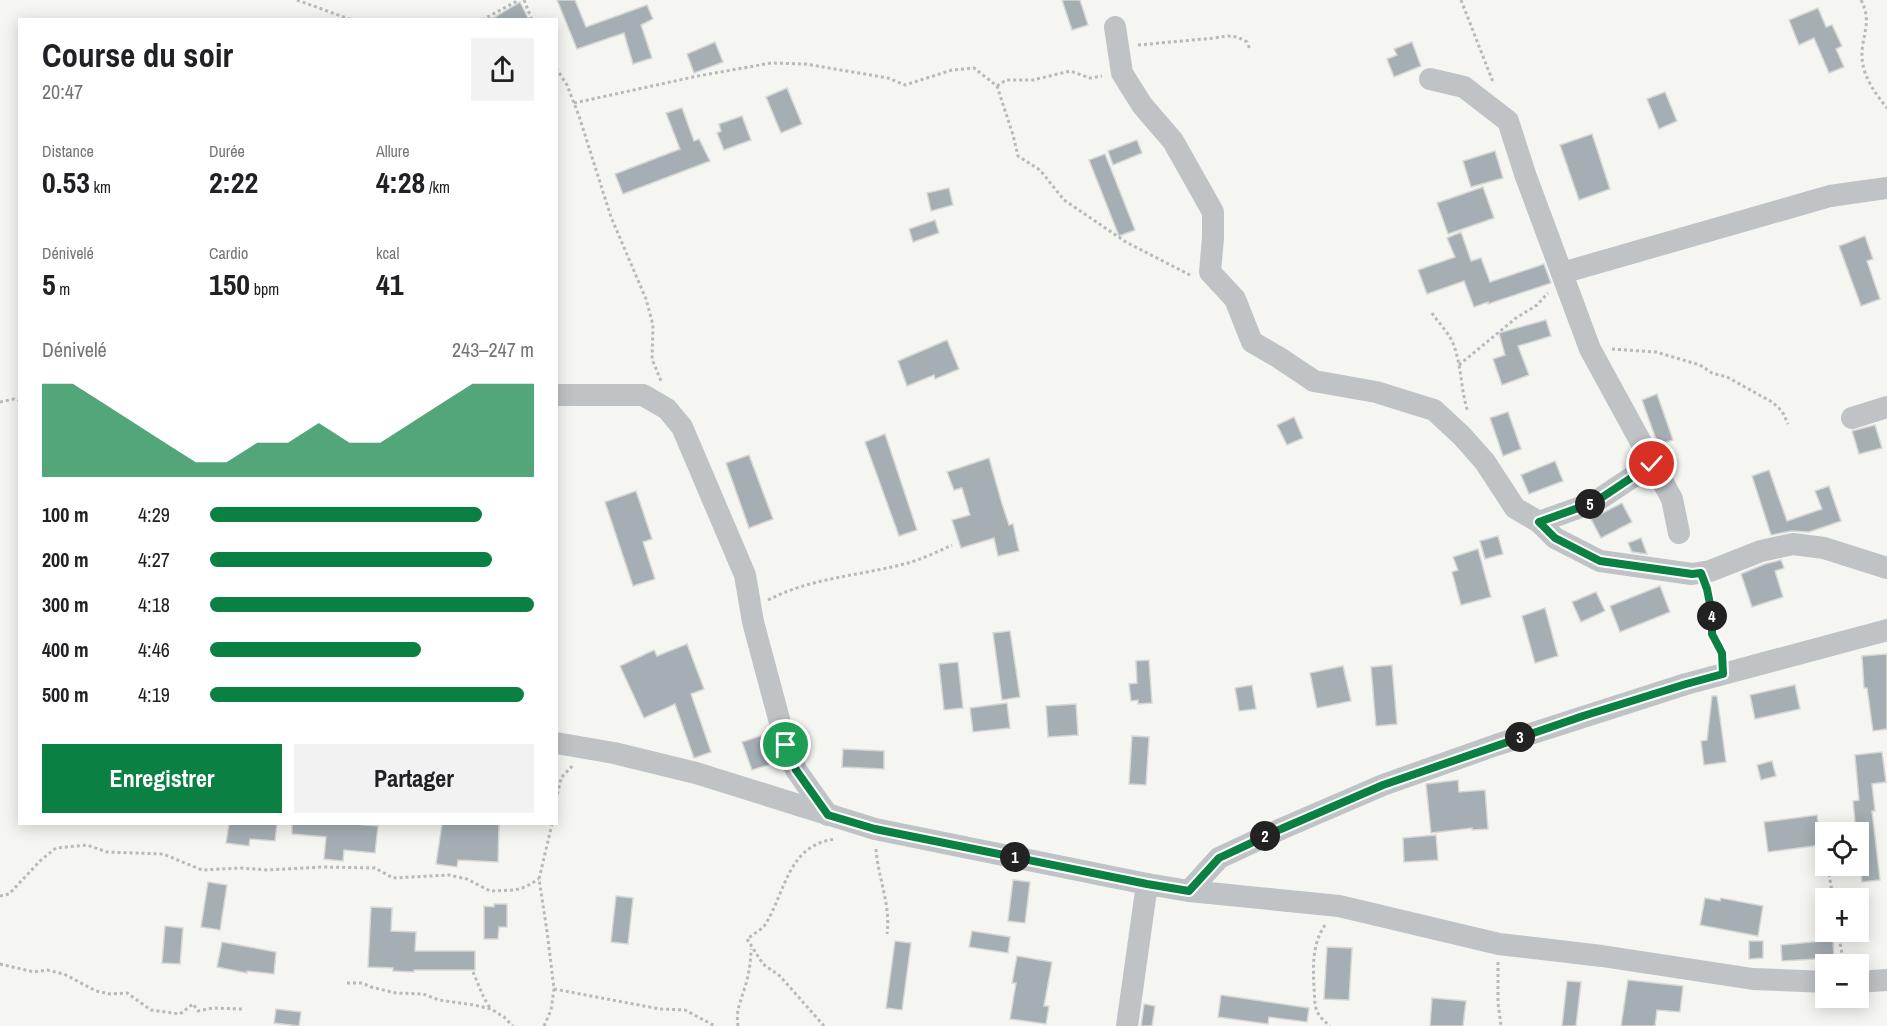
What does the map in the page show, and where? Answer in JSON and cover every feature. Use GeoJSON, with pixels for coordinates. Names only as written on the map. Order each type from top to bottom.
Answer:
{"type":"FeatureCollection","features":[{"type":"Feature","properties":{"kind":"street"},"geometry":{"type":"LineString","coordinates":[[1116,36],[1122,73],[1142,105],[1173,141],[1212,212],[1213,238],[1210,272],[1235,298],[1252,342],[1314,381],[1376,392],[1434,410],[1462,435],[1485,462],[1515,508],[1539,522],[1555,538],[1600,561],[1692,574],[1710,571],[1761,551],[1793,544],[1824,548],[1887,568]]}},
{"type":"Feature","properties":{"kind":"street"},"geometry":{"type":"LineString","coordinates":[[1430,79],[1464,87],[1508,121],[1525,174],[1590,349],[1672,499],[1679,533]]}},
{"type":"Feature","properties":{"kind":"street"},"geometry":{"type":"LineString","coordinates":[[1562,273],[1830,196],[1887,188]]}},
{"type":"Feature","properties":{"kind":"street"},"geometry":{"type":"LineString","coordinates":[[558,395],[643,395],[667,409],[682,428],[745,575],[753,622],[786,745],[796,770],[828,815]]}},
{"type":"Feature","properties":{"kind":"street"},"geometry":{"type":"LineString","coordinates":[[1852,418],[1887,407]]}},
{"type":"Feature","properties":{"kind":"street"},"geometry":{"type":"LineString","coordinates":[[1539,522],[1595,502],[1652,464]]}},
{"type":"Feature","properties":{"kind":"street"},"geometry":{"type":"LineString","coordinates":[[1189,891],[1219,858],[1383,785],[1583,716],[1686,684],[1887,630]]}},
{"type":"Feature","properties":{"kind":"street"},"geometry":{"type":"LineString","coordinates":[[558,743],[614,753],[696,773],[875,829],[1147,884],[1189,891],[1339,906],[1499,944],[1602,956],[1753,979],[1815,982]]}},
{"type":"Feature","properties":{"kind":"street"},"geometry":{"type":"LineString","coordinates":[[1127,1026],[1147,884]]}},
{"type":"Feature","properties":{"kind":"street"},"geometry":{"type":"LineString","coordinates":[[1869,981],[1887,980]]}},
{"type":"Feature","properties":{"kind":"path"},"geometry":{"type":"LineString","coordinates":[[297,0],[346,18]]}},
{"type":"Feature","properties":{"kind":"path"},"geometry":{"type":"LineString","coordinates":[[486,18],[522,0],[531,18]]}},
{"type":"Feature","properties":{"kind":"path"},"geometry":{"type":"LineString","coordinates":[[1461,0],[1495,88]]}},
{"type":"Feature","properties":{"kind":"path"},"geometry":{"type":"LineString","coordinates":[[1862,0],[1867,26],[1861,55],[1864,74],[1887,108]]}},
{"type":"Feature","properties":{"kind":"path"},"geometry":{"type":"LineString","coordinates":[[1116,36],[1215,38],[1227,35],[1239,37],[1247,42],[1250,50]]}},
{"type":"Feature","properties":{"kind":"path"},"geometry":{"type":"LineString","coordinates":[[574,103],[771,63],[805,64],[888,78],[905,85],[952,70],[974,69],[997,86],[1018,156],[1040,170],[1064,200],[1126,242],[1193,277]]}},
{"type":"Feature","properties":{"kind":"path"},"geometry":{"type":"LineString","coordinates":[[558,71],[567,85],[574,103],[612,217],[646,299],[653,326],[652,359],[667,401],[667,409]]}},
{"type":"Feature","properties":{"kind":"path"},"geometry":{"type":"LineString","coordinates":[[997,86],[1006,80],[1033,80],[1070,71],[1090,78],[1122,73]]}},
{"type":"Feature","properties":{"kind":"path"},"geometry":{"type":"LineString","coordinates":[[1459,365],[1516,318],[1538,304],[1562,273]]}},
{"type":"Feature","properties":{"kind":"path"},"geometry":{"type":"LineString","coordinates":[[1432,313],[1451,340],[1459,365],[1468,414]]}},
{"type":"Feature","properties":{"kind":"path"},"geometry":{"type":"LineString","coordinates":[[1590,349],[1656,352],[1700,365],[1772,402],[1782,411],[1788,424]]}},
{"type":"Feature","properties":{"kind":"path"},"geometry":{"type":"LineString","coordinates":[[0,402],[18,400]]}},
{"type":"Feature","properties":{"kind":"path"},"geometry":{"type":"LineString","coordinates":[[753,622],[766,601],[783,592],[822,580],[906,564],[952,545]]}},
{"type":"Feature","properties":{"kind":"path"},"geometry":{"type":"LineString","coordinates":[[1701,573],[1712,614],[1712,634],[1722,653],[1723,674]]}},
{"type":"Feature","properties":{"kind":"path"},"geometry":{"type":"LineString","coordinates":[[544,1026],[551,1010],[554,989],[539,879],[552,825]]}},
{"type":"Feature","properties":{"kind":"path"},"geometry":{"type":"LineString","coordinates":[[824,1026],[780,976],[763,964],[747,939],[764,926],[783,884],[800,856],[808,848],[825,840],[840,838]]}},
{"type":"Feature","properties":{"kind":"path"},"geometry":{"type":"LineString","coordinates":[[0,896],[9,894],[41,860],[56,848],[87,845],[107,852],[163,854],[202,870],[375,868],[393,878],[449,875],[467,879],[490,891],[515,890],[539,879]]}},
{"type":"Feature","properties":{"kind":"path"},"geometry":{"type":"LineString","coordinates":[[876,846],[889,921],[887,934]]}},
{"type":"Feature","properties":{"kind":"path"},"geometry":{"type":"LineString","coordinates":[[1330,1026],[1321,1018],[1316,1008],[1314,951],[1320,933],[1339,906]]}},
{"type":"Feature","properties":{"kind":"path"},"geometry":{"type":"LineString","coordinates":[[1499,944],[1498,991],[1501,1026]]}},
{"type":"Feature","properties":{"kind":"path"},"geometry":{"type":"LineString","coordinates":[[738,1026],[736,1014],[751,964],[751,948]]}},
{"type":"Feature","properties":{"kind":"path"},"geometry":{"type":"LineString","coordinates":[[0,964],[34,972],[47,970],[64,974],[96,991],[110,994],[127,993],[151,1010],[158,1012],[180,1014],[193,1004],[198,1011],[213,1008],[242,1009]]}},
{"type":"Feature","properties":{"kind":"path"},"geometry":{"type":"LineString","coordinates":[[473,972],[491,1009]]}},
{"type":"Feature","properties":{"kind":"path"},"geometry":{"type":"LineString","coordinates":[[347,983],[362,983],[396,993],[423,994],[439,1000],[491,1009],[513,1026]]}},
{"type":"Feature","properties":{"kind":"path"},"geometry":{"type":"LineString","coordinates":[[554,989],[660,1009],[686,1010],[715,1026]]}},
{"type":"Feature","properties":{"kind":"building"},"geometry":{"type":"Polygon","coordinates":[[[557,0],[575,0],[586,27],[647,5],[653,19],[641,25],[652,58],[633,64],[624,33],[577,49],[557,0]]]}},
{"type":"Feature","properties":{"kind":"building"},"geometry":{"type":"Polygon","coordinates":[[[1062,0],[1080,0],[1088,25],[1072,30],[1062,0]]]}},
{"type":"Feature","properties":{"kind":"building"},"geometry":{"type":"Polygon","coordinates":[[[520,2],[528,18],[493,18],[520,2]]]}},
{"type":"Feature","properties":{"kind":"building"},"geometry":{"type":"Polygon","coordinates":[[[1818,8],[1826,27],[1832,25],[1842,46],[1836,49],[1844,67],[1829,73],[1814,38],[1799,45],[1789,20],[1818,8]]]}},
{"type":"Feature","properties":{"kind":"building"},"geometry":{"type":"Polygon","coordinates":[[[715,42],[723,62],[694,73],[687,54],[715,42]]]}},
{"type":"Feature","properties":{"kind":"building"},"geometry":{"type":"Polygon","coordinates":[[[1412,42],[1421,66],[1394,77],[1387,59],[1397,55],[1394,49],[1412,42]]]}},
{"type":"Feature","properties":{"kind":"building"},"geometry":{"type":"Polygon","coordinates":[[[787,88],[802,124],[781,133],[766,97],[787,88]]]}},
{"type":"Feature","properties":{"kind":"building"},"geometry":{"type":"Polygon","coordinates":[[[1665,92],[1677,121],[1659,129],[1647,99],[1665,92]]]}},
{"type":"Feature","properties":{"kind":"building"},"geometry":{"type":"Polygon","coordinates":[[[682,108],[694,141],[699,139],[710,161],[623,194],[615,174],[680,149],[666,113],[682,108]]]}},
{"type":"Feature","properties":{"kind":"building"},"geometry":{"type":"Polygon","coordinates":[[[742,116],[751,140],[724,150],[717,133],[721,131],[719,124],[742,116]]]}},
{"type":"Feature","properties":{"kind":"building"},"geometry":{"type":"Polygon","coordinates":[[[1592,134],[1610,189],[1579,200],[1560,145],[1592,134]]]}},
{"type":"Feature","properties":{"kind":"building"},"geometry":{"type":"Polygon","coordinates":[[[1137,140],[1142,153],[1113,165],[1108,151],[1137,140]]]}},
{"type":"Feature","properties":{"kind":"building"},"geometry":{"type":"Polygon","coordinates":[[[1495,151],[1503,178],[1471,187],[1463,161],[1495,151]]]}},
{"type":"Feature","properties":{"kind":"building"},"geometry":{"type":"Polygon","coordinates":[[[1105,154],[1135,230],[1119,236],[1089,160],[1105,154]]]}},
{"type":"Feature","properties":{"kind":"building"},"geometry":{"type":"Polygon","coordinates":[[[1483,187],[1494,218],[1448,234],[1437,203],[1483,187]]]}},
{"type":"Feature","properties":{"kind":"building"},"geometry":{"type":"Polygon","coordinates":[[[949,188],[953,205],[931,211],[927,193],[949,188]]]}},
{"type":"Feature","properties":{"kind":"building"},"geometry":{"type":"Polygon","coordinates":[[[935,220],[939,233],[913,242],[909,229],[935,220]]]}},
{"type":"Feature","properties":{"kind":"building"},"geometry":{"type":"Polygon","coordinates":[[[1461,232],[1471,261],[1481,258],[1490,282],[1544,264],[1551,283],[1474,307],[1464,281],[1427,294],[1418,270],[1455,257],[1447,238],[1461,232]]]}},
{"type":"Feature","properties":{"kind":"building"},"geometry":{"type":"Polygon","coordinates":[[[1865,236],[1873,259],[1867,261],[1880,299],[1861,306],[1839,246],[1865,236]]]}},
{"type":"Feature","properties":{"kind":"building"},"geometry":{"type":"Polygon","coordinates":[[[1546,320],[1551,336],[1518,346],[1529,375],[1502,385],[1493,359],[1505,355],[1499,333],[1546,320]]]}},
{"type":"Feature","properties":{"kind":"building"},"geometry":{"type":"Polygon","coordinates":[[[947,340],[959,369],[935,379],[934,375],[907,386],[898,361],[947,340]]]}},
{"type":"Feature","properties":{"kind":"building"},"geometry":{"type":"Polygon","coordinates":[[[1657,394],[1673,440],[1658,445],[1642,400],[1657,394]]]}},
{"type":"Feature","properties":{"kind":"building"},"geometry":{"type":"Polygon","coordinates":[[[1508,412],[1521,449],[1503,456],[1490,418],[1508,412]]]}},
{"type":"Feature","properties":{"kind":"building"},"geometry":{"type":"Polygon","coordinates":[[[1294,417],[1303,438],[1287,445],[1277,425],[1294,417]]]}},
{"type":"Feature","properties":{"kind":"building"},"geometry":{"type":"Polygon","coordinates":[[[1875,425],[1882,448],[1859,454],[1852,431],[1875,425]]]}},
{"type":"Feature","properties":{"kind":"building"},"geometry":{"type":"Polygon","coordinates":[[[885,434],[917,530],[899,536],[865,442],[885,434]]]}},
{"type":"Feature","properties":{"kind":"building"},"geometry":{"type":"Polygon","coordinates":[[[749,455],[773,519],[749,528],[726,463],[749,455]]]}},
{"type":"Feature","properties":{"kind":"building"},"geometry":{"type":"Polygon","coordinates":[[[989,458],[1009,525],[1013,524],[1019,551],[998,556],[994,538],[961,548],[952,520],[970,515],[962,488],[954,490],[947,472],[989,458]]]}},
{"type":"Feature","properties":{"kind":"building"},"geometry":{"type":"Polygon","coordinates":[[[1555,461],[1563,481],[1529,494],[1521,475],[1555,461]]]}},
{"type":"Feature","properties":{"kind":"building"},"geometry":{"type":"Polygon","coordinates":[[[1769,470],[1787,521],[1822,509],[1815,491],[1829,486],[1841,521],[1809,532],[1791,531],[1771,535],[1752,476],[1769,470]]]}},
{"type":"Feature","properties":{"kind":"building"},"geometry":{"type":"Polygon","coordinates":[[[636,491],[652,539],[643,542],[655,579],[633,586],[605,502],[636,491]]]}},
{"type":"Feature","properties":{"kind":"building"},"geometry":{"type":"Polygon","coordinates":[[[1622,503],[1632,522],[1601,538],[1591,519],[1622,503]]]}},
{"type":"Feature","properties":{"kind":"building"},"geometry":{"type":"Polygon","coordinates":[[[1498,536],[1503,554],[1485,559],[1480,541],[1498,536]]]}},
{"type":"Feature","properties":{"kind":"building"},"geometry":{"type":"Polygon","coordinates":[[[1641,538],[1647,554],[1632,552],[1628,543],[1641,538]]]}},
{"type":"Feature","properties":{"kind":"building"},"geometry":{"type":"Polygon","coordinates":[[[1478,549],[1491,597],[1461,605],[1452,572],[1458,570],[1453,557],[1478,549]]]}},
{"type":"Feature","properties":{"kind":"building"},"geometry":{"type":"Polygon","coordinates":[[[1781,560],[1784,568],[1775,571],[1783,597],[1752,607],[1741,574],[1781,560]]]}},
{"type":"Feature","properties":{"kind":"building"},"geometry":{"type":"Polygon","coordinates":[[[1660,586],[1670,612],[1620,632],[1610,606],[1660,586]]]}},
{"type":"Feature","properties":{"kind":"building"},"geometry":{"type":"Polygon","coordinates":[[[1596,592],[1605,611],[1581,622],[1572,602],[1596,592]]]}},
{"type":"Feature","properties":{"kind":"building"},"geometry":{"type":"Polygon","coordinates":[[[1545,608],[1558,656],[1535,663],[1522,616],[1545,608]]]}},
{"type":"Feature","properties":{"kind":"building"},"geometry":{"type":"Polygon","coordinates":[[[1010,631],[1020,697],[1002,700],[993,633],[1010,631]]]}},
{"type":"Feature","properties":{"kind":"building"},"geometry":{"type":"Polygon","coordinates":[[[687,644],[704,689],[691,694],[711,752],[694,758],[675,704],[644,718],[620,666],[654,650],[657,656],[687,644]]]}},
{"type":"Feature","properties":{"kind":"building"},"geometry":{"type":"Polygon","coordinates":[[[1887,654],[1887,729],[1873,731],[1867,688],[1864,688],[1862,656],[1887,654]]]}},
{"type":"Feature","properties":{"kind":"building"},"geometry":{"type":"Polygon","coordinates":[[[1149,660],[1152,703],[1138,704],[1138,700],[1131,701],[1129,684],[1137,683],[1136,661],[1149,660]]]}},
{"type":"Feature","properties":{"kind":"building"},"geometry":{"type":"Polygon","coordinates":[[[958,662],[963,708],[944,710],[939,664],[958,662]]]}},
{"type":"Feature","properties":{"kind":"building"},"geometry":{"type":"Polygon","coordinates":[[[1392,665],[1397,724],[1376,726],[1371,667],[1392,665]]]}},
{"type":"Feature","properties":{"kind":"building"},"geometry":{"type":"Polygon","coordinates":[[[1343,666],[1351,701],[1317,708],[1310,673],[1343,666]]]}},
{"type":"Feature","properties":{"kind":"building"},"geometry":{"type":"Polygon","coordinates":[[[1252,685],[1256,709],[1239,711],[1235,688],[1252,685]]]}},
{"type":"Feature","properties":{"kind":"building"},"geometry":{"type":"Polygon","coordinates":[[[1795,685],[1800,709],[1755,719],[1750,695],[1795,685]]]}},
{"type":"Feature","properties":{"kind":"building"},"geometry":{"type":"Polygon","coordinates":[[[1712,696],[1717,696],[1726,762],[1704,765],[1701,741],[1707,740],[1712,696]]]}},
{"type":"Feature","properties":{"kind":"building"},"geometry":{"type":"Polygon","coordinates":[[[1007,703],[1010,728],[973,732],[970,708],[1007,703]]]}},
{"type":"Feature","properties":{"kind":"building"},"geometry":{"type":"Polygon","coordinates":[[[1076,704],[1078,735],[1048,737],[1046,706],[1076,704]]]}},
{"type":"Feature","properties":{"kind":"building"},"geometry":{"type":"Polygon","coordinates":[[[769,733],[778,762],[752,770],[742,742],[769,733]]]}},
{"type":"Feature","properties":{"kind":"building"},"geometry":{"type":"Polygon","coordinates":[[[1132,736],[1149,737],[1146,785],[1129,784],[1132,736]]]}},
{"type":"Feature","properties":{"kind":"building"},"geometry":{"type":"Polygon","coordinates":[[[843,749],[884,751],[884,769],[842,767],[843,749]]]}},
{"type":"Feature","properties":{"kind":"building"},"geometry":{"type":"Polygon","coordinates":[[[1882,752],[1886,782],[1872,784],[1875,811],[1872,811],[1880,880],[1862,882],[1861,876],[1869,876],[1869,822],[1855,822],[1853,801],[1859,800],[1855,755],[1882,752]]]}},
{"type":"Feature","properties":{"kind":"building"},"geometry":{"type":"Polygon","coordinates":[[[1772,761],[1776,776],[1761,780],[1757,765],[1772,761]]]}},
{"type":"Feature","properties":{"kind":"building"},"geometry":{"type":"Polygon","coordinates":[[[1458,780],[1459,792],[1485,790],[1488,829],[1472,830],[1472,828],[1431,833],[1426,784],[1458,780]]]}},
{"type":"Feature","properties":{"kind":"building"},"geometry":{"type":"Polygon","coordinates":[[[1817,815],[1815,846],[1768,852],[1764,822],[1817,815]]]}},
{"type":"Feature","properties":{"kind":"building"},"geometry":{"type":"Polygon","coordinates":[[[229,825],[277,825],[275,841],[250,839],[249,846],[226,843],[229,825]]]}},
{"type":"Feature","properties":{"kind":"building"},"geometry":{"type":"Polygon","coordinates":[[[292,825],[378,826],[375,853],[344,850],[343,861],[324,859],[326,837],[292,834],[292,825]]]}},
{"type":"Feature","properties":{"kind":"building"},"geometry":{"type":"Polygon","coordinates":[[[442,825],[499,825],[498,862],[458,860],[457,867],[436,864],[442,825]]]}},
{"type":"Feature","properties":{"kind":"building"},"geometry":{"type":"Polygon","coordinates":[[[1436,835],[1438,860],[1404,862],[1403,838],[1436,835]]]}},
{"type":"Feature","properties":{"kind":"building"},"geometry":{"type":"Polygon","coordinates":[[[1013,880],[1030,882],[1025,923],[1008,921],[1013,880]]]}},
{"type":"Feature","properties":{"kind":"building"},"geometry":{"type":"Polygon","coordinates":[[[208,882],[227,885],[220,930],[201,927],[208,882]]]}},
{"type":"Feature","properties":{"kind":"building"},"geometry":{"type":"Polygon","coordinates":[[[616,896],[633,898],[628,944],[611,942],[616,896]]]}},
{"type":"Feature","properties":{"kind":"building"},"geometry":{"type":"Polygon","coordinates":[[[1705,898],[1720,901],[1721,898],[1763,906],[1758,936],[1700,925],[1705,898]]]}},
{"type":"Feature","properties":{"kind":"building"},"geometry":{"type":"Polygon","coordinates":[[[494,904],[507,904],[507,927],[499,927],[498,939],[484,939],[484,906],[494,907],[494,904]]]}},
{"type":"Feature","properties":{"kind":"building"},"geometry":{"type":"Polygon","coordinates":[[[371,907],[392,908],[391,931],[416,932],[415,951],[475,951],[475,970],[414,970],[414,972],[368,967],[371,907]]]}},
{"type":"Feature","properties":{"kind":"building"},"geometry":{"type":"Polygon","coordinates":[[[165,926],[183,928],[180,964],[162,963],[165,926]]]}},
{"type":"Feature","properties":{"kind":"building"},"geometry":{"type":"Polygon","coordinates":[[[972,931],[1010,937],[1008,953],[969,947],[972,931]]]}},
{"type":"Feature","properties":{"kind":"building"},"geometry":{"type":"Polygon","coordinates":[[[895,941],[911,943],[902,1010],[886,1008],[895,941]]]}},
{"type":"Feature","properties":{"kind":"building"},"geometry":{"type":"Polygon","coordinates":[[[1749,941],[1763,941],[1763,958],[1749,959],[1749,941]]]}},
{"type":"Feature","properties":{"kind":"building"},"geometry":{"type":"Polygon","coordinates":[[[222,942],[276,952],[274,974],[247,971],[247,973],[217,967],[222,942]]]}},
{"type":"Feature","properties":{"kind":"building"},"geometry":{"type":"Polygon","coordinates":[[[1833,942],[1834,954],[1815,954],[1815,959],[1782,961],[1781,945],[1833,942]]]}},
{"type":"Feature","properties":{"kind":"building"},"geometry":{"type":"Polygon","coordinates":[[[1327,947],[1352,948],[1349,1000],[1324,999],[1327,947]]]}},
{"type":"Feature","properties":{"kind":"building"},"geometry":{"type":"Polygon","coordinates":[[[1017,956],[1052,962],[1044,1006],[1049,1006],[1046,1024],[1010,1019],[1016,983],[1012,983],[1017,956]]]}},
{"type":"Feature","properties":{"kind":"building"},"geometry":{"type":"Polygon","coordinates":[[[1628,980],[1683,986],[1680,1012],[1657,1010],[1655,1026],[1621,1026],[1628,980]]]}},
{"type":"Feature","properties":{"kind":"building"},"geometry":{"type":"Polygon","coordinates":[[[1567,981],[1581,982],[1576,1026],[1562,1026],[1567,981]]]}},
{"type":"Feature","properties":{"kind":"building"},"geometry":{"type":"Polygon","coordinates":[[[1221,995],[1309,1008],[1307,1022],[1269,1017],[1268,1024],[1218,1017],[1221,995]]]}},
{"type":"Feature","properties":{"kind":"building"},"geometry":{"type":"Polygon","coordinates":[[[1432,998],[1466,1001],[1463,1026],[1430,1026],[1432,998]]]}},
{"type":"Feature","properties":{"kind":"building"},"geometry":{"type":"Polygon","coordinates":[[[1144,1004],[1155,1006],[1152,1026],[1141,1026],[1144,1004]]]}},
{"type":"Feature","properties":{"kind":"building"},"geometry":{"type":"Polygon","coordinates":[[[276,1009],[301,1012],[299,1026],[274,1023],[276,1009]]]}},
{"type":"Feature","properties":{"kind":"route"},"geometry":{"type":"LineString","coordinates":[[786,745],[796,770],[828,815],[875,829],[1189,891],[1219,858],[1383,785],[1583,716],[1723,674],[1722,653],[1712,634],[1712,614],[1701,573],[1692,574],[1600,561],[1555,538],[1539,522],[1595,502],[1652,464]]}}]}
